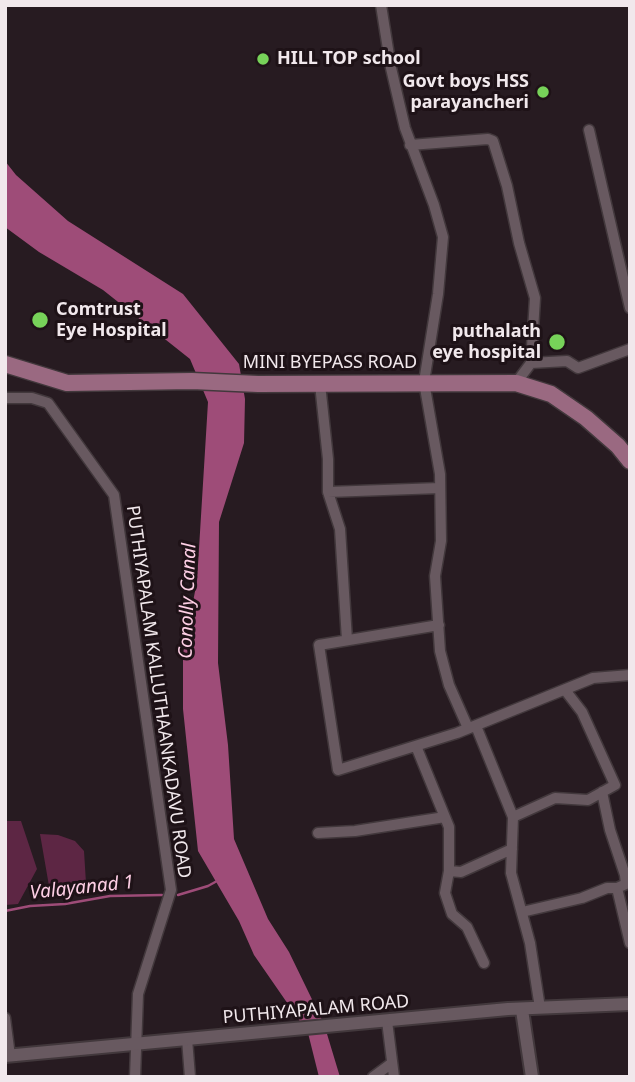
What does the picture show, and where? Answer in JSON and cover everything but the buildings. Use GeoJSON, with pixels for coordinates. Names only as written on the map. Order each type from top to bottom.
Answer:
{"type":"FeatureCollection","features":[{"type":"Feature","properties":{"kind":"main road","name":"MINI BYEPASS ROAD"},"geometry":{"type":"LineString","coordinates":[[5,364],[67,383],[516,383],[551,394],[624,442],[630,461]]}},
{"type":"Feature","properties":{"kind":"street"},"geometry":{"type":"LineString","coordinates":[[381,5],[391,68],[410,145],[443,237],[438,294],[424,382],[440,474],[441,541],[435,576],[440,651],[449,685],[472,727],[513,817],[511,873],[530,943],[540,1008]]}},
{"type":"Feature","properties":{"kind":"street"},"geometry":{"type":"LineString","coordinates":[[589,130],[630,308]]}},
{"type":"Feature","properties":{"kind":"street"},"geometry":{"type":"LineString","coordinates":[[410,145],[488,139],[493,141],[535,298],[531,363],[516,383]]}},
{"type":"Feature","properties":{"kind":"street"},"geometry":{"type":"LineString","coordinates":[[531,363],[567,361],[578,368],[630,349]]}},
{"type":"Feature","properties":{"kind":"street"},"geometry":{"type":"LineString","coordinates":[[320,384],[328,459],[328,492],[340,529],[347,640]]}},
{"type":"Feature","properties":{"kind":"street","name":"PUTHIYAPALAM KALLUTHAANKADAVU ROAD"},"geometry":{"type":"LineString","coordinates":[[5,398],[32,398],[48,403],[114,495],[171,890],[138,994],[135,1077]]}},
{"type":"Feature","properties":{"kind":"street"},"geometry":{"type":"LineString","coordinates":[[328,492],[440,488]]}},
{"type":"Feature","properties":{"kind":"street"},"geometry":{"type":"LineString","coordinates":[[439,625],[319,645],[338,770],[472,727],[593,678],[630,675]]}},
{"type":"Feature","properties":{"kind":"street"},"geometry":{"type":"LineString","coordinates":[[513,817],[555,798],[588,800],[615,785],[582,712],[565,690]]}},
{"type":"Feature","properties":{"kind":"street"},"geometry":{"type":"LineString","coordinates":[[416,746],[449,827],[449,871],[445,893],[452,914],[467,927],[484,963]]}},
{"type":"Feature","properties":{"kind":"street"},"geometry":{"type":"LineString","coordinates":[[522,912],[626,884],[602,792]]}},
{"type":"Feature","properties":{"kind":"street"},"geometry":{"type":"LineString","coordinates":[[318,833],[355,831],[445,817]]}},
{"type":"Feature","properties":{"kind":"street"},"geometry":{"type":"LineString","coordinates":[[449,871],[461,872],[512,849]]}},
{"type":"Feature","properties":{"kind":"street"},"geometry":{"type":"LineString","coordinates":[[617,888],[628,918],[630,943]]}},
{"type":"Feature","properties":{"kind":"street","name":"PUTHIYAPALAM ROAD"},"geometry":{"type":"LineString","coordinates":[[8,1056],[540,1008],[630,1004]]}},
{"type":"Feature","properties":{"kind":"street"},"geometry":{"type":"LineString","coordinates":[[522,1010],[528,1061],[533,1077]]}},
{"type":"Feature","properties":{"kind":"street"},"geometry":{"type":"LineString","coordinates":[[5,1018],[8,1056]]}},
{"type":"Feature","properties":{"kind":"street"},"geometry":{"type":"LineString","coordinates":[[387,1021],[394,1077]]}},
{"type":"Feature","properties":{"kind":"street"},"geometry":{"type":"LineString","coordinates":[[187,1039],[190,1077]]}},
{"type":"Feature","properties":{"kind":"street"},"geometry":{"type":"LineString","coordinates":[[373,1077],[392,1063]]}},
{"type":"Feature","properties":{"kind":"shaded area","name":"Conolly Canal"},"geometry":{"type":"Polygon","coordinates":[[[5,161],[16,175],[68,221],[183,294],[239,364],[245,399],[244,443],[219,522],[218,663],[228,745],[234,839],[268,919],[289,952],[324,1024],[340,1077],[319,1077],[308,1033],[254,955],[239,921],[198,851],[183,709],[183,654],[197,581],[208,402],[190,359],[103,290],[39,252],[5,227],[5,161]]]}},
{"type":"Feature","properties":{"kind":"shaded area"},"geometry":{"type":"Polygon","coordinates":[[[5,821],[21,821],[37,869],[18,904],[5,905],[5,821]]]}},
{"type":"Feature","properties":{"kind":"shaded area"},"geometry":{"type":"Polygon","coordinates":[[[40,834],[58,835],[75,841],[84,851],[84,893],[62,896],[49,886],[40,834]]]}},
{"type":"Feature","properties":{"kind":"waterway","name":"Valayanad 1"},"geometry":{"type":"LineString","coordinates":[[178,895],[217,881]]}},
{"type":"Feature","properties":{"kind":"waterway","name":"Valayanad 1"},"geometry":{"type":"LineString","coordinates":[[5,911],[110,896],[162,895]]}},
{"type":"Feature","properties":{"kind":"place","name":"HILL TOP school"},"geometry":{"type":"Point","coordinates":[263,59]}},
{"type":"Feature","properties":{"kind":"place","name":"Govt boys HSS parayancheri"},"geometry":{"type":"Point","coordinates":[543,92]}},
{"type":"Feature","properties":{"kind":"place","name":"Comtrust Eye Hospital"},"geometry":{"type":"Point","coordinates":[40,320]}},
{"type":"Feature","properties":{"kind":"place","name":"puthalath eye hospital"},"geometry":{"type":"Point","coordinates":[557,342]}}]}
